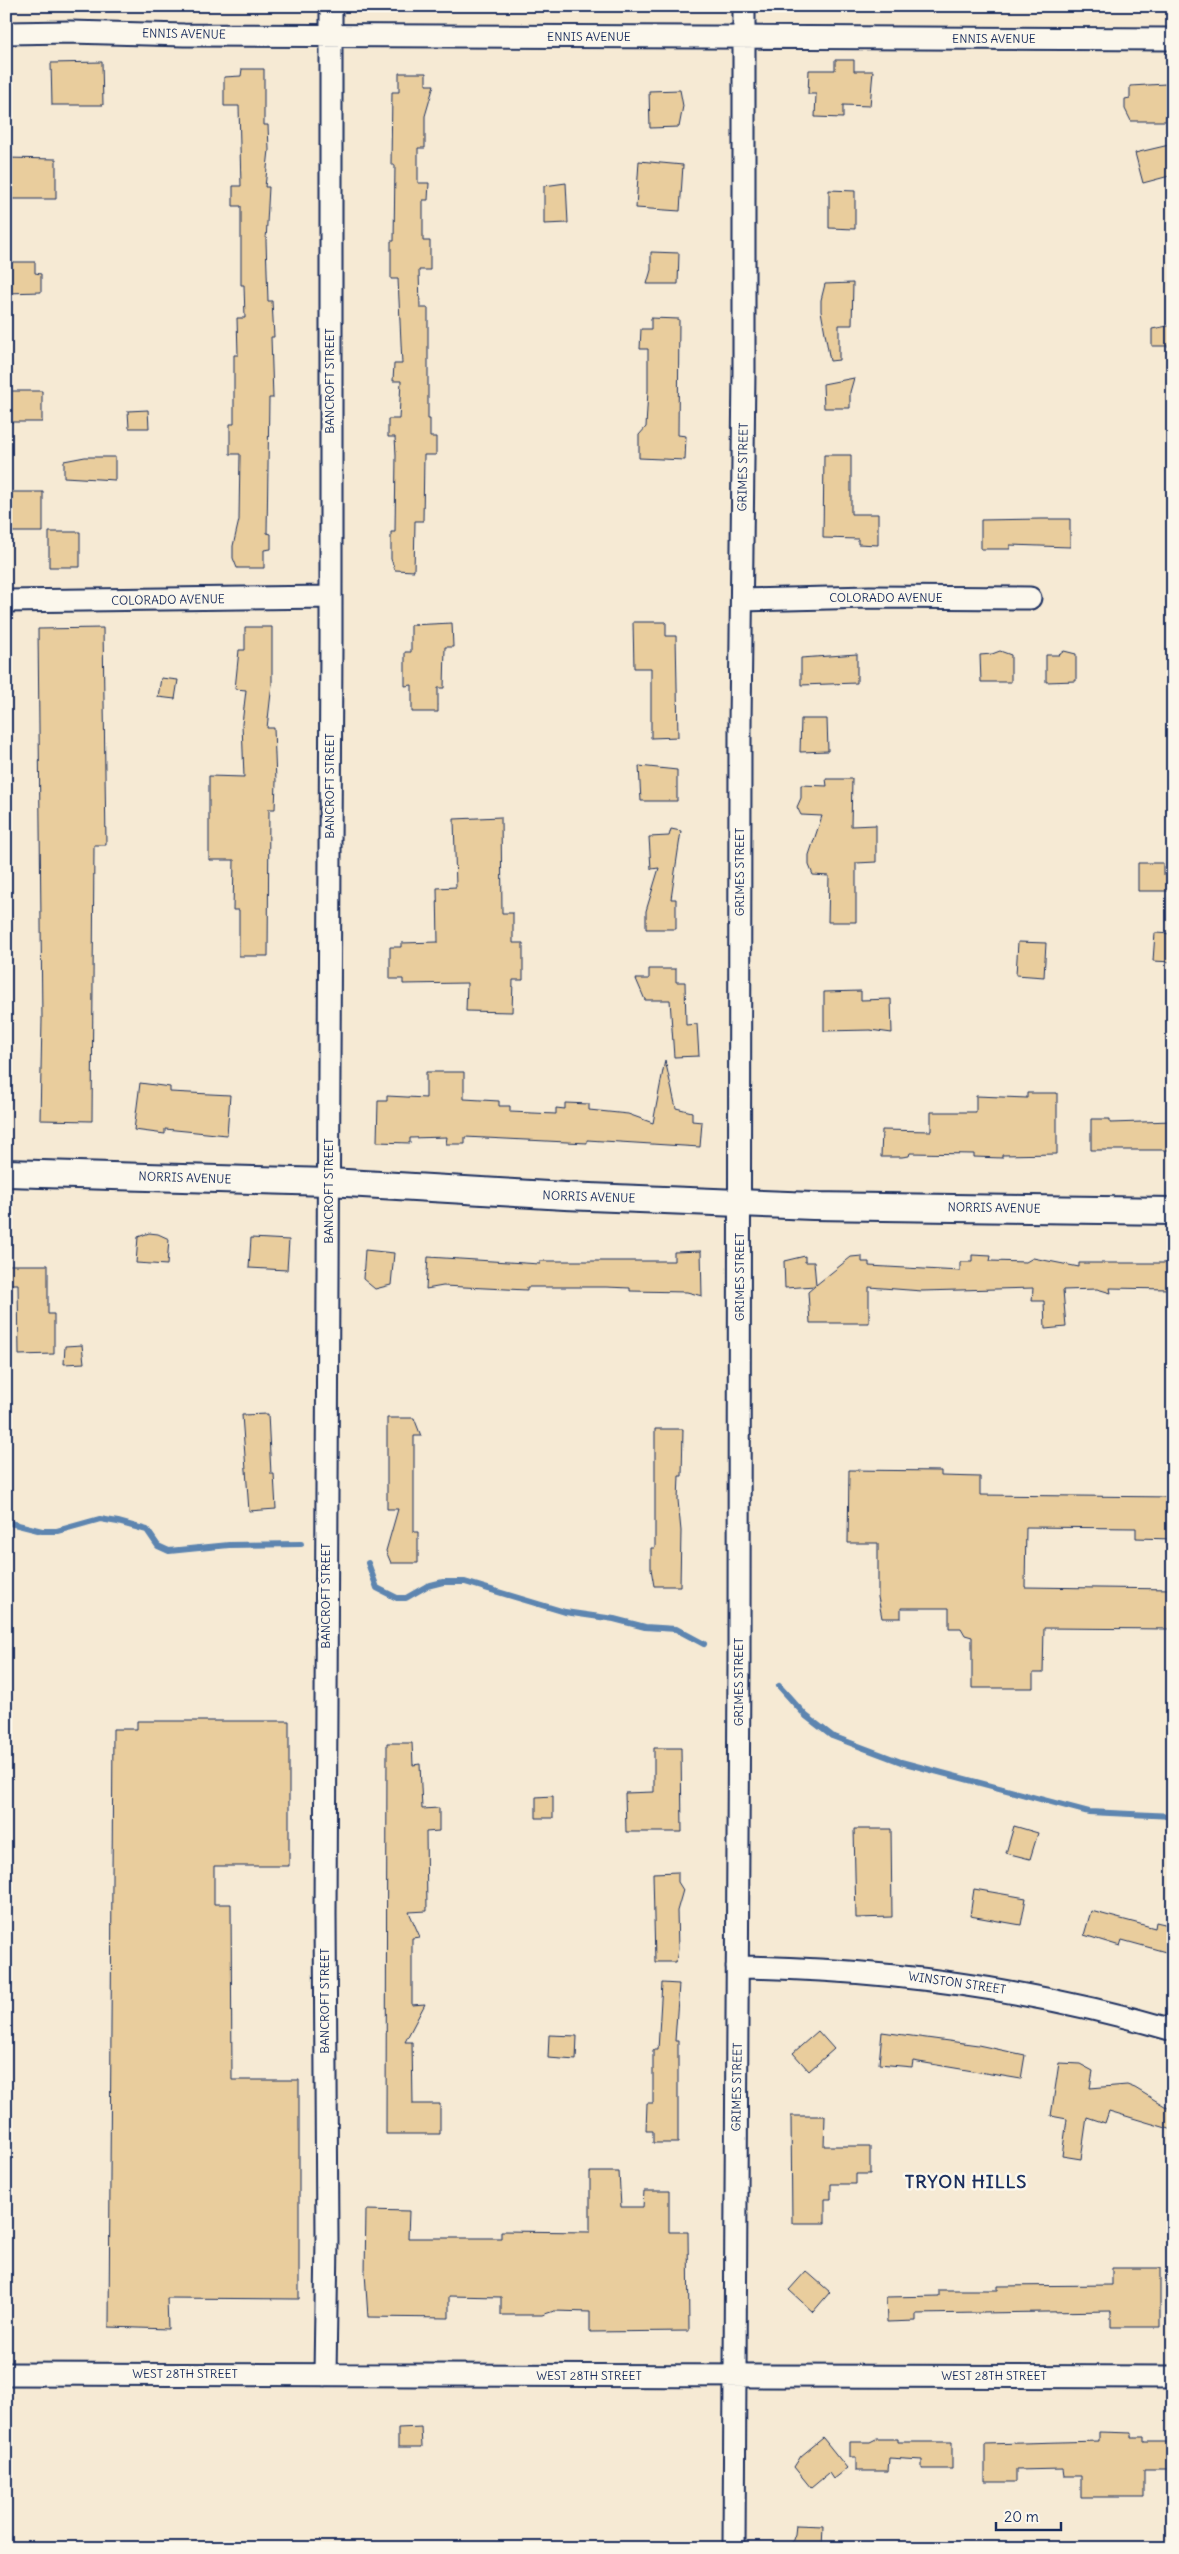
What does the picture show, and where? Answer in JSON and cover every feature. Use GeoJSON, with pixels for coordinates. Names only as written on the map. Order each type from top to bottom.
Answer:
{"type":"FeatureCollection","features":[{"type":"Feature","properties":{"kind":"street","name":"BANCROFT STREET"},"geometry":{"type":"LineString","coordinates":[[325,2375],[327,2239],[324,2008],[329,1182],[331,6]]}},
{"type":"Feature","properties":{"kind":"street","name":"GRIMES STREET"},"geometry":{"type":"LineString","coordinates":[[734,2548],[740,1203],[739,744],[744,370],[744,6]]}},
{"type":"Feature","properties":{"kind":"street","name":"ENNIS AVENUE"},"geometry":{"type":"LineString","coordinates":[[6,34],[70,32],[744,38],[1173,39]]}},
{"type":"Feature","properties":{"kind":"street","name":"COLORADO AVENUE"},"geometry":{"type":"LineString","coordinates":[[6,601],[330,597]]}},
{"type":"Feature","properties":{"kind":"street","name":"COLORADO AVENUE"},"geometry":{"type":"LineString","coordinates":[[742,600],[870,597],[1030,598]]}},
{"type":"Feature","properties":{"kind":"street","name":"NORRIS AVENUE"},"geometry":{"type":"LineString","coordinates":[[6,1173],[329,1182],[542,1195],[740,1203],[1173,1211]]}},
{"type":"Feature","properties":{"kind":"street","name":"WINSTON STREET"},"geometry":{"type":"LineString","coordinates":[[736,1967],[802,1967],[875,1972],[977,1986],[1118,2014],[1173,2030]]}},
{"type":"Feature","properties":{"kind":"street","name":"WEST 28TH STREET"},"geometry":{"type":"LineString","coordinates":[[6,2374],[1173,2377]]}},
{"type":"Feature","properties":{"kind":"building"},"geometry":{"type":"Polygon","coordinates":[[[835,60],[854,60],[854,71],[873,71],[870,106],[843,105],[843,118],[815,117],[816,94],[808,94],[809,70],[835,70],[835,60]]]}},
{"type":"Feature","properties":{"kind":"building"},"geometry":{"type":"Polygon","coordinates":[[[102,62],[103,105],[52,105],[51,63],[102,62]]]}},
{"type":"Feature","properties":{"kind":"building"},"geometry":{"type":"Polygon","coordinates":[[[242,69],[264,69],[264,125],[268,125],[269,150],[265,187],[269,187],[266,241],[268,301],[272,301],[274,337],[271,337],[273,398],[269,398],[267,533],[271,534],[271,549],[264,550],[264,568],[237,568],[233,558],[233,546],[239,520],[240,454],[230,454],[230,424],[234,424],[234,355],[238,355],[237,318],[245,318],[244,285],[241,285],[241,206],[233,206],[233,186],[241,186],[239,106],[224,106],[224,77],[241,76],[242,69]]]}},
{"type":"Feature","properties":{"kind":"building"},"geometry":{"type":"Polygon","coordinates":[[[399,73],[426,73],[426,85],[434,85],[425,116],[425,148],[418,148],[418,183],[429,183],[428,200],[423,200],[423,241],[430,241],[430,270],[419,270],[420,308],[428,308],[428,419],[430,419],[430,437],[436,437],[436,455],[424,455],[423,521],[415,521],[414,571],[395,570],[391,559],[391,532],[395,532],[396,455],[395,437],[388,437],[388,419],[399,419],[401,381],[393,381],[394,364],[402,364],[398,279],[391,279],[391,241],[394,241],[395,165],[391,165],[392,92],[399,92],[399,73]]]}},
{"type":"Feature","properties":{"kind":"building"},"geometry":{"type":"Polygon","coordinates":[[[1166,84],[1166,121],[1131,121],[1125,109],[1125,99],[1130,98],[1130,86],[1166,84]]]}},
{"type":"Feature","properties":{"kind":"building"},"geometry":{"type":"Polygon","coordinates":[[[680,90],[683,106],[679,127],[650,128],[649,91],[680,90]]]}},
{"type":"Feature","properties":{"kind":"building"},"geometry":{"type":"Polygon","coordinates":[[[1169,145],[1173,175],[1143,183],[1135,153],[1169,145]]]}},
{"type":"Feature","properties":{"kind":"building"},"geometry":{"type":"Polygon","coordinates":[[[6,158],[56,159],[56,199],[6,199],[6,158]]]}},
{"type":"Feature","properties":{"kind":"building"},"geometry":{"type":"Polygon","coordinates":[[[639,161],[683,165],[680,211],[636,208],[639,161]]]}},
{"type":"Feature","properties":{"kind":"building"},"geometry":{"type":"Polygon","coordinates":[[[566,183],[568,223],[544,224],[544,186],[566,183]]]}},
{"type":"Feature","properties":{"kind":"building"},"geometry":{"type":"Polygon","coordinates":[[[829,190],[855,191],[855,229],[829,228],[829,190]]]}},
{"type":"Feature","properties":{"kind":"building"},"geometry":{"type":"Polygon","coordinates":[[[651,252],[679,253],[678,284],[647,284],[651,270],[651,252]]]}},
{"type":"Feature","properties":{"kind":"building"},"geometry":{"type":"Polygon","coordinates":[[[6,262],[35,262],[35,273],[41,274],[41,292],[6,293],[6,262]]]}},
{"type":"Feature","properties":{"kind":"building"},"geometry":{"type":"Polygon","coordinates":[[[853,283],[852,325],[839,325],[839,360],[830,361],[821,311],[821,300],[825,284],[853,283]]]}},
{"type":"Feature","properties":{"kind":"building"},"geometry":{"type":"Polygon","coordinates":[[[651,318],[679,319],[678,435],[686,436],[685,460],[639,458],[639,435],[646,427],[648,390],[648,349],[640,349],[641,329],[651,329],[651,318]]]}},
{"type":"Feature","properties":{"kind":"building"},"geometry":{"type":"Polygon","coordinates":[[[1173,325],[1173,346],[1152,346],[1152,329],[1173,325]]]}},
{"type":"Feature","properties":{"kind":"building"},"geometry":{"type":"Polygon","coordinates":[[[854,378],[850,392],[850,408],[824,408],[823,384],[854,378]]]}},
{"type":"Feature","properties":{"kind":"building"},"geometry":{"type":"Polygon","coordinates":[[[6,391],[42,391],[42,422],[6,422],[6,391]]]}},
{"type":"Feature","properties":{"kind":"building"},"geometry":{"type":"Polygon","coordinates":[[[148,410],[149,428],[129,428],[128,411],[148,410]]]}},
{"type":"Feature","properties":{"kind":"building"},"geometry":{"type":"Polygon","coordinates":[[[824,455],[851,455],[851,514],[878,514],[878,545],[858,544],[858,539],[823,538],[824,455]]]}},
{"type":"Feature","properties":{"kind":"building"},"geometry":{"type":"Polygon","coordinates":[[[85,457],[115,457],[115,480],[64,477],[64,461],[85,457]]]}},
{"type":"Feature","properties":{"kind":"building"},"geometry":{"type":"Polygon","coordinates":[[[6,492],[43,492],[43,532],[6,532],[6,492]]]}},
{"type":"Feature","properties":{"kind":"building"},"geometry":{"type":"Polygon","coordinates":[[[1070,519],[1070,547],[1010,545],[1010,549],[981,549],[981,520],[1070,519]]]}},
{"type":"Feature","properties":{"kind":"building"},"geometry":{"type":"Polygon","coordinates":[[[49,532],[80,532],[80,567],[49,567],[49,532]]]}},
{"type":"Feature","properties":{"kind":"building"},"geometry":{"type":"Polygon","coordinates":[[[633,622],[666,622],[666,636],[676,636],[678,737],[651,738],[651,668],[634,668],[633,622]]]}},
{"type":"Feature","properties":{"kind":"building"},"geometry":{"type":"Polygon","coordinates":[[[452,623],[453,647],[445,647],[444,688],[438,688],[438,712],[412,712],[412,685],[405,686],[405,652],[411,652],[411,625],[452,623]]]}},
{"type":"Feature","properties":{"kind":"building"},"geometry":{"type":"Polygon","coordinates":[[[245,627],[272,627],[272,684],[267,728],[274,728],[276,782],[275,809],[269,809],[268,956],[239,956],[239,910],[233,910],[234,860],[209,860],[209,776],[244,777],[242,724],[246,690],[235,689],[239,650],[245,650],[245,627]]]}},
{"type":"Feature","properties":{"kind":"building"},"geometry":{"type":"Polygon","coordinates":[[[103,628],[106,845],[94,845],[92,1121],[40,1120],[42,1020],[38,629],[103,628]]]}},
{"type":"Feature","properties":{"kind":"building"},"geometry":{"type":"Polygon","coordinates":[[[1000,651],[1011,655],[1011,682],[981,682],[980,655],[1000,651]]]}},
{"type":"Feature","properties":{"kind":"building"},"geometry":{"type":"Polygon","coordinates":[[[1064,651],[1076,654],[1076,681],[1046,682],[1046,655],[1059,655],[1064,651]]]}},
{"type":"Feature","properties":{"kind":"building"},"geometry":{"type":"Polygon","coordinates":[[[857,654],[857,683],[801,685],[801,658],[857,654]]]}},
{"type":"Feature","properties":{"kind":"building"},"geometry":{"type":"Polygon","coordinates":[[[161,678],[178,680],[175,699],[158,697],[161,678]]]}},
{"type":"Feature","properties":{"kind":"building"},"geometry":{"type":"Polygon","coordinates":[[[801,719],[827,719],[828,751],[800,752],[801,719]]]}},
{"type":"Feature","properties":{"kind":"building"},"geometry":{"type":"Polygon","coordinates":[[[639,766],[677,770],[677,801],[641,801],[639,766]]]}},
{"type":"Feature","properties":{"kind":"building"},"geometry":{"type":"Polygon","coordinates":[[[826,779],[852,779],[851,826],[876,825],[876,862],[856,863],[856,922],[828,922],[829,876],[813,875],[809,865],[809,855],[822,816],[801,815],[797,807],[801,798],[801,785],[827,786],[826,779]]]}},
{"type":"Feature","properties":{"kind":"building"},"geometry":{"type":"Polygon","coordinates":[[[501,817],[502,913],[513,913],[513,943],[523,943],[523,980],[513,980],[512,1012],[466,1011],[467,983],[403,984],[403,979],[390,979],[390,947],[401,947],[401,943],[438,942],[437,888],[456,887],[454,819],[501,817]]]}},
{"type":"Feature","properties":{"kind":"building"},"geometry":{"type":"Polygon","coordinates":[[[671,829],[681,831],[671,899],[676,899],[676,929],[646,929],[646,911],[659,868],[651,869],[649,837],[669,836],[671,829]]]}},
{"type":"Feature","properties":{"kind":"building"},"geometry":{"type":"Polygon","coordinates":[[[1138,863],[1163,863],[1163,874],[1173,874],[1173,891],[1138,891],[1138,863]]]}},
{"type":"Feature","properties":{"kind":"building"},"geometry":{"type":"Polygon","coordinates":[[[1155,933],[1173,934],[1173,962],[1153,961],[1155,933]]]}},
{"type":"Feature","properties":{"kind":"building"},"geometry":{"type":"Polygon","coordinates":[[[1018,942],[1046,943],[1044,977],[1016,975],[1018,942]]]}},
{"type":"Feature","properties":{"kind":"building"},"geometry":{"type":"Polygon","coordinates":[[[649,969],[676,969],[676,982],[685,982],[686,1025],[697,1024],[699,1056],[674,1057],[670,1000],[645,1000],[636,979],[649,979],[649,969]]]}},
{"type":"Feature","properties":{"kind":"building"},"geometry":{"type":"Polygon","coordinates":[[[861,991],[861,1000],[891,999],[892,1033],[870,1030],[824,1031],[824,992],[861,991]]]}},
{"type":"Feature","properties":{"kind":"building"},"geometry":{"type":"Polygon","coordinates":[[[665,1060],[676,1108],[692,1112],[692,1121],[702,1122],[700,1147],[587,1140],[587,1143],[465,1137],[465,1144],[446,1144],[447,1137],[410,1138],[410,1143],[377,1142],[378,1101],[387,1101],[387,1096],[426,1098],[426,1072],[464,1072],[464,1099],[499,1101],[499,1106],[510,1106],[510,1112],[556,1114],[556,1108],[565,1109],[565,1103],[589,1104],[589,1110],[628,1114],[653,1123],[665,1060]]]}},
{"type":"Feature","properties":{"kind":"building"},"geometry":{"type":"Polygon","coordinates":[[[140,1083],[170,1087],[170,1092],[230,1095],[227,1135],[165,1129],[165,1134],[134,1130],[140,1083]]]}},
{"type":"Feature","properties":{"kind":"building"},"geometry":{"type":"Polygon","coordinates":[[[1027,1093],[1057,1093],[1057,1154],[1002,1155],[1002,1158],[974,1157],[974,1154],[910,1153],[909,1156],[902,1157],[881,1157],[882,1130],[931,1131],[931,1112],[976,1112],[976,1096],[1027,1098],[1027,1093]]]}},
{"type":"Feature","properties":{"kind":"building"},"geometry":{"type":"Polygon","coordinates":[[[1091,1119],[1110,1119],[1110,1123],[1173,1121],[1173,1150],[1091,1150],[1091,1119]]]}},
{"type":"Feature","properties":{"kind":"building"},"geometry":{"type":"Polygon","coordinates":[[[149,1233],[158,1234],[169,1239],[167,1265],[136,1263],[138,1237],[149,1233]]]}},
{"type":"Feature","properties":{"kind":"building"},"geometry":{"type":"Polygon","coordinates":[[[251,1238],[289,1240],[287,1270],[249,1268],[251,1238]]]}},
{"type":"Feature","properties":{"kind":"building"},"geometry":{"type":"Polygon","coordinates":[[[365,1250],[394,1253],[391,1285],[375,1289],[363,1279],[365,1250]]]}},
{"type":"Feature","properties":{"kind":"building"},"geometry":{"type":"Polygon","coordinates":[[[701,1251],[702,1296],[687,1292],[630,1291],[630,1288],[606,1287],[527,1287],[527,1290],[443,1286],[426,1289],[428,1257],[540,1264],[540,1261],[674,1261],[674,1252],[701,1251]]]}},
{"type":"Feature","properties":{"kind":"building"},"geometry":{"type":"Polygon","coordinates":[[[972,1255],[991,1256],[990,1261],[1026,1262],[1033,1258],[1079,1267],[1079,1263],[1170,1263],[1169,1289],[1110,1288],[1111,1293],[1097,1289],[1063,1290],[1066,1327],[1045,1329],[1044,1301],[1032,1301],[1033,1288],[922,1291],[869,1287],[869,1323],[810,1323],[808,1292],[815,1286],[785,1288],[784,1261],[805,1256],[805,1262],[814,1262],[816,1285],[851,1257],[862,1256],[862,1262],[869,1262],[869,1266],[960,1271],[960,1262],[972,1262],[972,1255]]]}},
{"type":"Feature","properties":{"kind":"building"},"geometry":{"type":"Polygon","coordinates":[[[6,1265],[48,1265],[48,1314],[54,1314],[54,1354],[19,1355],[18,1284],[6,1284],[6,1265]]]}},
{"type":"Feature","properties":{"kind":"building"},"geometry":{"type":"Polygon","coordinates":[[[82,1345],[84,1363],[64,1364],[65,1346],[82,1345]]]}},
{"type":"Feature","properties":{"kind":"building"},"geometry":{"type":"Polygon","coordinates":[[[268,1414],[271,1474],[274,1474],[276,1509],[249,1511],[242,1415],[268,1414]]]}},
{"type":"Feature","properties":{"kind":"building"},"geometry":{"type":"Polygon","coordinates":[[[387,1418],[414,1418],[421,1436],[414,1436],[414,1532],[418,1532],[418,1563],[391,1563],[386,1551],[398,1509],[387,1509],[387,1418]]]}},
{"type":"Feature","properties":{"kind":"building"},"geometry":{"type":"Polygon","coordinates":[[[655,1429],[683,1429],[682,1476],[679,1476],[678,1500],[681,1531],[680,1586],[654,1586],[651,1569],[651,1548],[655,1548],[655,1429]]]}},
{"type":"Feature","properties":{"kind":"building"},"geometry":{"type":"Polygon","coordinates":[[[849,1470],[941,1471],[941,1476],[980,1477],[980,1495],[1173,1497],[1173,1539],[1136,1538],[1136,1528],[1026,1527],[1025,1587],[1173,1589],[1173,1629],[1044,1628],[1043,1673],[1033,1673],[1033,1688],[972,1688],[972,1637],[965,1635],[961,1628],[949,1628],[949,1608],[901,1608],[901,1618],[882,1618],[878,1597],[878,1543],[848,1543],[849,1470]]]}},
{"type":"Feature","properties":{"kind":"building"},"geometry":{"type":"Polygon","coordinates":[[[137,1721],[289,1721],[289,1866],[214,1866],[214,1904],[231,1904],[232,2080],[299,2080],[299,2299],[167,2298],[168,2329],[109,2327],[113,1729],[137,1729],[137,1721]]]}},
{"type":"Feature","properties":{"kind":"building"},"geometry":{"type":"Polygon","coordinates":[[[387,1743],[412,1743],[413,1765],[420,1764],[422,1809],[439,1808],[439,1831],[426,1832],[427,1911],[409,1912],[420,1937],[412,1938],[412,2005],[425,2004],[405,2042],[412,2042],[413,2104],[440,2104],[440,2134],[386,2134],[387,1743]]]}},
{"type":"Feature","properties":{"kind":"building"},"geometry":{"type":"Polygon","coordinates":[[[654,1748],[681,1748],[682,1832],[626,1832],[625,1793],[654,1792],[654,1748]]]}},
{"type":"Feature","properties":{"kind":"building"},"geometry":{"type":"Polygon","coordinates":[[[553,1796],[553,1818],[536,1818],[536,1797],[553,1796]]]}},
{"type":"Feature","properties":{"kind":"building"},"geometry":{"type":"Polygon","coordinates":[[[1014,1826],[1038,1833],[1030,1859],[1006,1853],[1014,1826]]]}},
{"type":"Feature","properties":{"kind":"building"},"geometry":{"type":"Polygon","coordinates":[[[854,1829],[891,1829],[892,1917],[856,1918],[854,1829]]]}},
{"type":"Feature","properties":{"kind":"building"},"geometry":{"type":"Polygon","coordinates":[[[678,1872],[678,1882],[683,1890],[677,1911],[678,1949],[676,1962],[655,1962],[653,1873],[678,1872]]]}},
{"type":"Feature","properties":{"kind":"building"},"geometry":{"type":"Polygon","coordinates":[[[974,1889],[1026,1898],[1021,1925],[970,1916],[974,1889]]]}},
{"type":"Feature","properties":{"kind":"building"},"geometry":{"type":"Polygon","coordinates":[[[1091,1911],[1155,1928],[1156,1922],[1173,1926],[1173,1954],[1122,1940],[1120,1946],[1084,1935],[1091,1911]]]}},
{"type":"Feature","properties":{"kind":"building"},"geometry":{"type":"Polygon","coordinates":[[[662,1983],[679,1984],[675,2041],[678,2041],[678,2143],[653,2143],[653,2131],[646,2131],[647,2103],[653,2103],[653,2050],[658,2050],[662,1983]]]}},
{"type":"Feature","properties":{"kind":"building"},"geometry":{"type":"Polygon","coordinates":[[[818,2031],[834,2049],[809,2071],[793,2053],[818,2031]]]}},
{"type":"Feature","properties":{"kind":"building"},"geometry":{"type":"Polygon","coordinates":[[[882,2032],[978,2045],[1025,2055],[1021,2079],[913,2061],[912,2067],[879,2064],[882,2032]]]}},
{"type":"Feature","properties":{"kind":"building"},"geometry":{"type":"Polygon","coordinates":[[[549,2035],[577,2036],[576,2060],[548,2058],[549,2035]]]}},
{"type":"Feature","properties":{"kind":"building"},"geometry":{"type":"Polygon","coordinates":[[[1059,2063],[1080,2064],[1093,2071],[1090,2088],[1127,2085],[1135,2088],[1173,2111],[1173,2130],[1109,2111],[1105,2123],[1087,2117],[1081,2159],[1062,2156],[1067,2119],[1051,2116],[1059,2063]]]}},
{"type":"Feature","properties":{"kind":"building"},"geometry":{"type":"Polygon","coordinates":[[[791,2116],[825,2116],[824,2146],[870,2146],[870,2174],[856,2174],[856,2184],[831,2184],[831,2199],[825,2199],[825,2223],[792,2223],[791,2116]]]}},
{"type":"Feature","properties":{"kind":"building"},"geometry":{"type":"Polygon","coordinates":[[[590,2172],[619,2172],[621,2207],[643,2207],[644,2191],[669,2191],[669,2232],[688,2232],[689,2331],[590,2332],[590,2312],[554,2311],[542,2315],[501,2315],[501,2297],[449,2296],[449,2318],[368,2317],[365,2273],[366,2210],[409,2211],[408,2238],[501,2238],[501,2231],[590,2232],[590,2172]]]}},
{"type":"Feature","properties":{"kind":"building"},"geometry":{"type":"Polygon","coordinates":[[[1112,2268],[1160,2268],[1160,2327],[1111,2327],[1111,2311],[916,2314],[916,2321],[887,2322],[886,2297],[939,2296],[939,2290],[998,2290],[998,2286],[1112,2285],[1112,2268]]]}},
{"type":"Feature","properties":{"kind":"building"},"geometry":{"type":"Polygon","coordinates":[[[806,2271],[830,2292],[813,2312],[789,2290],[806,2271]]]}},
{"type":"Feature","properties":{"kind":"building"},"geometry":{"type":"Polygon","coordinates":[[[421,2427],[422,2447],[398,2447],[398,2428],[421,2427]]]}},
{"type":"Feature","properties":{"kind":"building"},"geometry":{"type":"Polygon","coordinates":[[[1099,2432],[1132,2433],[1132,2437],[1144,2437],[1144,2442],[1173,2442],[1173,2469],[1144,2469],[1144,2497],[1081,2497],[1081,2476],[1064,2476],[1063,2469],[1016,2470],[1016,2482],[985,2482],[985,2444],[1099,2441],[1099,2432]]]}},
{"type":"Feature","properties":{"kind":"building"},"geometry":{"type":"Polygon","coordinates":[[[823,2438],[847,2468],[833,2479],[829,2473],[811,2488],[794,2467],[801,2456],[823,2438]]]}},
{"type":"Feature","properties":{"kind":"building"},"geometry":{"type":"Polygon","coordinates":[[[876,2439],[898,2439],[898,2442],[952,2442],[952,2469],[922,2469],[922,2460],[889,2458],[888,2471],[856,2471],[856,2457],[850,2457],[850,2442],[870,2442],[876,2439]]]}},
{"type":"Feature","properties":{"kind":"building"},"geometry":{"type":"Polygon","coordinates":[[[796,2525],[823,2526],[822,2548],[790,2548],[796,2525]]]}},
{"type":"Feature","properties":{"kind":"waterway"},"geometry":{"type":"LineString","coordinates":[[6,1522],[42,1531],[57,1531],[100,1519],[118,1522],[147,1530],[158,1546],[169,1551],[229,1545],[301,1544]]}},
{"type":"Feature","properties":{"kind":"waterway"},"geometry":{"type":"LineString","coordinates":[[368,1563],[377,1588],[397,1598],[406,1598],[427,1586],[443,1582],[465,1582],[565,1612],[614,1619],[645,1627],[676,1629],[704,1644]]}},
{"type":"Feature","properties":{"kind":"waterway"},"geometry":{"type":"LineString","coordinates":[[779,1686],[806,1716],[832,1736],[901,1762],[1089,1812],[1173,1816]]}},
{"type":"Feature","properties":{"kind":"district","name":"TRYON HILLS"},"geometry":{"type":"Point","coordinates":[966,2182]}}]}
